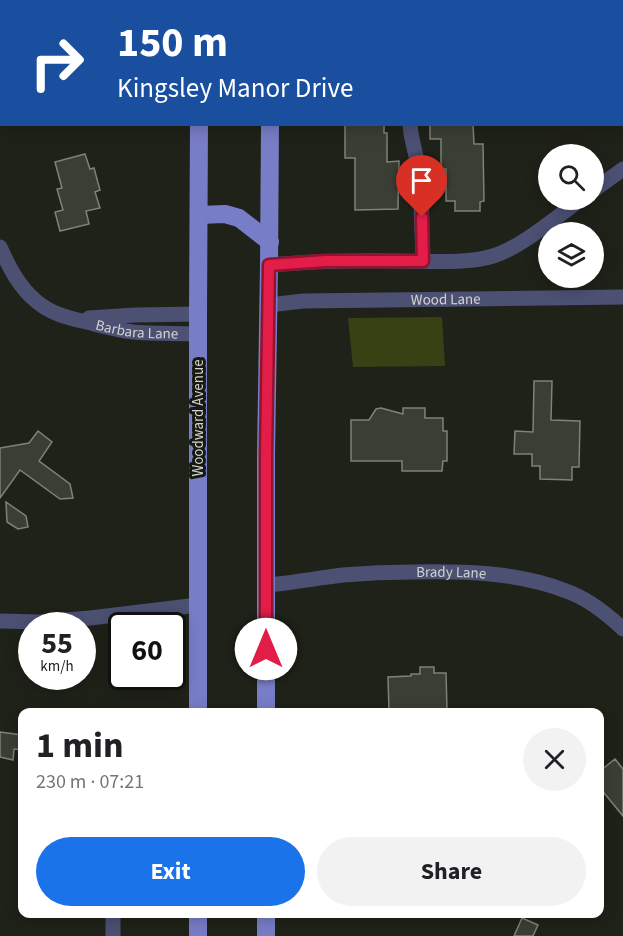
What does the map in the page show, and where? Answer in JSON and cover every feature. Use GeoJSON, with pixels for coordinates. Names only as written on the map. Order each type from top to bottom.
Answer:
{"type":"FeatureCollection","features":[{"type":"Feature","properties":{"kind":"main road","name":"Woodward Avenue"},"geometry":{"type":"LineString","coordinates":[[198,708],[199,126]]}},
{"type":"Feature","properties":{"kind":"main road"},"geometry":{"type":"LineString","coordinates":[[266,708],[270,126]]}},
{"type":"Feature","properties":{"kind":"main road"},"geometry":{"type":"LineString","coordinates":[[199,215],[225,214],[238,218],[270,242]]}},
{"type":"Feature","properties":{"kind":"main road"},"geometry":{"type":"LineString","coordinates":[[198,918],[198,936]]}},
{"type":"Feature","properties":{"kind":"main road"},"geometry":{"type":"LineString","coordinates":[[266,918],[266,936]]}},
{"type":"Feature","properties":{"kind":"street"},"geometry":{"type":"LineString","coordinates":[[410,126],[420,174],[423,261]]}},
{"type":"Feature","properties":{"kind":"street"},"geometry":{"type":"LineString","coordinates":[[604,183],[623,169]]}},
{"type":"Feature","properties":{"kind":"street"},"geometry":{"type":"LineString","coordinates":[[269,265],[326,261],[464,260],[492,256],[523,241],[566,210]]}},
{"type":"Feature","properties":{"kind":"street","name":"Barbara Lane"},"geometry":{"type":"LineString","coordinates":[[0,247],[24,289],[36,302],[51,312],[135,332],[198,334]]}},
{"type":"Feature","properties":{"kind":"street","name":"Wood Lane"},"geometry":{"type":"LineString","coordinates":[[269,305],[303,301],[623,297]]}},
{"type":"Feature","properties":{"kind":"street","name":"Barbara Lane"},"geometry":{"type":"LineString","coordinates":[[77,319],[198,314]]}},
{"type":"Feature","properties":{"kind":"street","name":"Brady Lane"},"geometry":{"type":"LineString","coordinates":[[266,585],[385,572],[453,571],[494,574],[526,579],[567,591],[599,610],[623,629]]}},
{"type":"Feature","properties":{"kind":"street"},"geometry":{"type":"LineString","coordinates":[[0,621],[50,621],[198,605]]}},
{"type":"Feature","properties":{"kind":"street"},"geometry":{"type":"LineString","coordinates":[[113,918],[113,936]]}},
{"type":"Feature","properties":{"kind":"green space"},"geometry":{"type":"Polygon","coordinates":[[[442,317],[445,366],[353,367],[348,318],[442,317]]]}},
{"type":"Feature","properties":{"kind":"building"},"geometry":{"type":"Polygon","coordinates":[[[345,126],[384,126],[384,133],[387,133],[387,162],[399,161],[398,209],[355,210],[355,158],[345,158],[345,126]]]}},
{"type":"Feature","properties":{"kind":"building"},"geometry":{"type":"Polygon","coordinates":[[[430,126],[473,126],[474,144],[483,144],[484,201],[480,202],[480,211],[455,211],[455,201],[446,201],[446,169],[441,169],[441,139],[430,139],[430,126]]]}},
{"type":"Feature","properties":{"kind":"building"},"geometry":{"type":"Polygon","coordinates":[[[85,154],[90,169],[94,168],[100,190],[95,192],[100,208],[86,211],[89,224],[60,231],[55,212],[63,210],[57,189],[62,188],[55,162],[85,154]]]}},
{"type":"Feature","properties":{"kind":"building"},"geometry":{"type":"Polygon","coordinates":[[[534,381],[552,381],[551,420],[580,421],[579,467],[572,467],[572,480],[540,479],[540,466],[532,466],[532,454],[514,454],[515,431],[533,432],[534,381]]]}},
{"type":"Feature","properties":{"kind":"building"},"geometry":{"type":"Polygon","coordinates":[[[381,408],[403,414],[403,408],[425,408],[425,418],[443,418],[443,431],[447,431],[447,461],[443,461],[442,471],[402,471],[402,461],[351,461],[351,420],[369,420],[376,409],[381,408]]]}},
{"type":"Feature","properties":{"kind":"building"},"geometry":{"type":"Polygon","coordinates":[[[38,431],[52,442],[39,461],[70,484],[73,498],[60,499],[20,470],[0,498],[0,448],[29,443],[38,431]]]}},
{"type":"Feature","properties":{"kind":"building"},"geometry":{"type":"Polygon","coordinates":[[[6,502],[26,516],[28,527],[18,529],[7,522],[6,502]]]}},
{"type":"Feature","properties":{"kind":"building"},"geometry":{"type":"Polygon","coordinates":[[[420,667],[434,667],[434,673],[446,673],[447,708],[389,708],[388,677],[420,674],[420,667]]]}},
{"type":"Feature","properties":{"kind":"building"},"geometry":{"type":"Polygon","coordinates":[[[0,732],[18,734],[18,750],[14,749],[13,760],[0,757],[0,732]]]}},
{"type":"Feature","properties":{"kind":"building"},"geometry":{"type":"Polygon","coordinates":[[[615,759],[623,769],[623,816],[604,793],[604,768],[615,759]]]}},
{"type":"Feature","properties":{"kind":"building"},"geometry":{"type":"Polygon","coordinates":[[[522,918],[538,925],[533,936],[514,936],[522,918]]]}},
{"type":"Feature","properties":{"kind":"route"},"geometry":{"type":"LineString","coordinates":[[266,649],[269,265],[345,260],[423,261],[422,217]]}}]}
